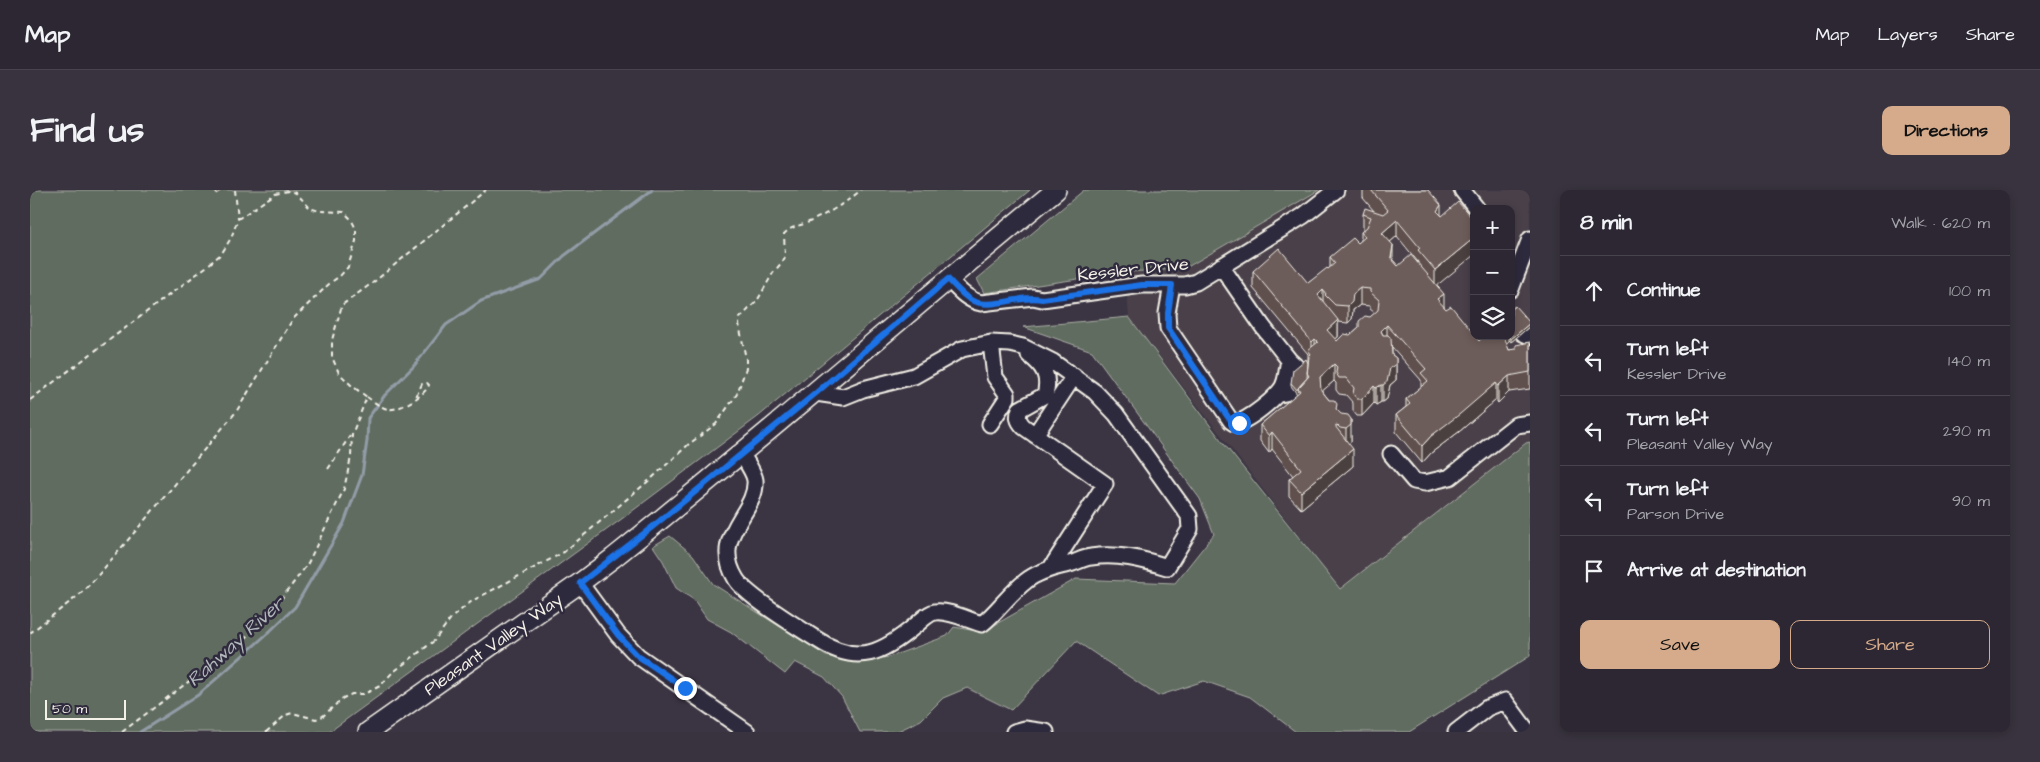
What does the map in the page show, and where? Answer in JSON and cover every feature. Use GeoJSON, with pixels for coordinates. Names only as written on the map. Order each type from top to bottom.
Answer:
{"type":"FeatureCollection","features":[{"type":"Feature","properties":{"kind":"main road","name":"Pleasant Valley Way"},"geometry":{"type":"LineString","coordinates":[[368,732],[580,583],[651,528],[816,393],[948,279],[1056,190]]}},
{"type":"Feature","properties":{"kind":"street","name":"Kessler Drive"},"geometry":{"type":"LineString","coordinates":[[948,279],[973,302],[981,303],[995,303],[1033,297],[1042,299],[1142,285],[1172,285],[1196,282],[1303,216],[1336,190]]}},
{"type":"Feature","properties":{"kind":"street"},"geometry":{"type":"LineString","coordinates":[[1462,190],[1474,205]]}},
{"type":"Feature","properties":{"kind":"street"},"geometry":{"type":"LineString","coordinates":[[1515,278],[1530,239]]}},
{"type":"Feature","properties":{"kind":"street"},"geometry":{"type":"LineString","coordinates":[[1172,285],[1168,328],[1230,421],[1234,423],[1242,422],[1279,394],[1284,384],[1289,360],[1221,266]]}},
{"type":"Feature","properties":{"kind":"street"},"geometry":{"type":"LineString","coordinates":[[1515,322],[1523,333],[1530,336]]}},
{"type":"Feature","properties":{"kind":"street"},"geometry":{"type":"LineString","coordinates":[[741,453],[755,479],[753,496],[732,532],[728,551],[730,566],[736,580],[749,594],[819,641],[853,655],[871,653],[896,642],[932,612],[948,612],[982,624],[991,617],[1011,593],[1028,579],[1051,568],[1068,565],[1090,557],[1117,556],[1140,559],[1167,568],[1190,529],[1189,516],[1116,414],[1095,392],[1074,376],[1053,362],[1023,347],[991,343],[962,349],[914,376],[872,386],[843,397],[816,393]]}},
{"type":"Feature","properties":{"kind":"street"},"geometry":{"type":"LineString","coordinates":[[990,424],[1007,398],[1007,394],[995,377],[991,343]]}},
{"type":"Feature","properties":{"kind":"street"},"geometry":{"type":"LineString","coordinates":[[1010,344],[1031,356],[1044,370],[1048,383],[1045,395],[1020,409],[1019,422],[1035,436],[1105,484],[1051,568]]}},
{"type":"Feature","properties":{"kind":"street"},"geometry":{"type":"LineString","coordinates":[[1035,436],[1074,376]]}},
{"type":"Feature","properties":{"kind":"street"},"geometry":{"type":"LineString","coordinates":[[1391,454],[1414,481],[1425,483],[1450,477],[1516,425],[1530,423]]}},
{"type":"Feature","properties":{"kind":"street"},"geometry":{"type":"LineString","coordinates":[[580,583],[618,635],[638,656],[747,732]]}},
{"type":"Feature","properties":{"kind":"street"},"geometry":{"type":"LineString","coordinates":[[1456,732],[1487,708],[1505,701],[1528,732]]}},
{"type":"Feature","properties":{"kind":"street"},"geometry":{"type":"LineString","coordinates":[[1014,732],[1025,729],[1046,732]]}},
{"type":"Feature","properties":{"kind":"path"},"geometry":{"type":"LineString","coordinates":[[30,195],[35,190]]}},
{"type":"Feature","properties":{"kind":"path"},"geometry":{"type":"LineString","coordinates":[[30,400],[140,318],[222,253],[231,238],[238,219],[235,190]]}},
{"type":"Feature","properties":{"kind":"path"},"geometry":{"type":"LineString","coordinates":[[415,399],[422,384],[427,383],[429,388],[415,399],[399,408],[391,410],[367,397],[339,374],[332,357],[332,340],[342,305],[375,281],[486,190]]}},
{"type":"Feature","properties":{"kind":"path"},"geometry":{"type":"LineString","coordinates":[[266,732],[286,715],[292,713],[316,719],[323,716],[343,698],[352,694],[364,694],[380,686],[392,673],[434,641],[458,611],[472,601],[564,552],[646,484],[689,444],[716,424],[737,394],[746,368],[739,324],[740,318],[757,300],[773,273],[783,261],[785,257],[784,234],[789,229],[809,222],[834,209],[861,190]]}},
{"type":"Feature","properties":{"kind":"path"},"geometry":{"type":"LineString","coordinates":[[30,633],[79,595],[129,541],[182,474],[236,412],[293,319],[320,292],[340,276],[352,257],[356,241],[356,229],[351,219],[344,212],[319,211],[310,208],[296,193],[288,191],[275,194],[238,219]]}},
{"type":"Feature","properties":{"kind":"path"},"geometry":{"type":"LineString","coordinates":[[328,469],[352,434],[367,397]]}},
{"type":"Feature","properties":{"kind":"path"},"geometry":{"type":"LineString","coordinates":[[122,732],[241,642],[272,611],[307,566],[344,488],[351,457],[352,434]]}},
{"type":"Feature","properties":{"kind":"shaded area"},"geometry":{"type":"Polygon","coordinates":[[[1319,190],[1530,190],[1530,442],[1526,443],[1340,589],[1129,317],[1125,272],[1184,269],[1319,190]]]}},
{"type":"Feature","properties":{"kind":"green space"},"geometry":{"type":"Polygon","coordinates":[[[30,190],[1030,190],[759,416],[623,518],[329,732],[30,732],[30,190]]]}},
{"type":"Feature","properties":{"kind":"green space"},"geometry":{"type":"Polygon","coordinates":[[[1084,190],[1319,190],[1184,269],[1125,272],[984,293],[977,279],[1084,190]]]}},
{"type":"Feature","properties":{"kind":"green space"},"geometry":{"type":"Polygon","coordinates":[[[1129,317],[1224,444],[1340,589],[1526,443],[1530,442],[1530,656],[1409,732],[1296,732],[1250,697],[1204,681],[1158,696],[1076,641],[1011,710],[967,688],[943,698],[921,720],[896,732],[860,732],[842,697],[824,677],[795,662],[785,674],[731,632],[707,619],[694,600],[676,588],[663,561],[653,546],[670,536],[693,555],[713,584],[826,656],[858,662],[889,657],[947,636],[954,627],[982,632],[1076,579],[1175,583],[1214,534],[1200,499],[1092,351],[1023,327],[1129,317]]]}},
{"type":"Feature","properties":{"kind":"building"},"geometry":{"type":"Polygon","coordinates":[[[1371,190],[1428,190],[1441,205],[1437,211],[1442,216],[1458,202],[1470,216],[1470,241],[1435,270],[1397,220],[1382,233],[1393,245],[1391,258],[1398,266],[1411,255],[1444,294],[1437,299],[1446,309],[1451,306],[1470,329],[1470,340],[1505,340],[1509,350],[1516,349],[1516,345],[1530,342],[1530,372],[1509,376],[1498,386],[1496,383],[1431,436],[1422,446],[1396,415],[1410,404],[1406,399],[1428,381],[1421,373],[1426,369],[1387,325],[1381,331],[1383,335],[1388,335],[1391,338],[1392,355],[1396,358],[1396,364],[1390,368],[1387,382],[1376,388],[1374,386],[1362,399],[1357,399],[1353,394],[1354,388],[1346,378],[1339,378],[1336,373],[1337,367],[1334,364],[1320,377],[1321,390],[1329,400],[1334,400],[1337,404],[1336,409],[1341,414],[1348,415],[1351,419],[1351,425],[1346,429],[1335,426],[1353,449],[1301,492],[1289,479],[1301,469],[1272,432],[1269,436],[1260,425],[1300,391],[1298,388],[1309,376],[1307,373],[1309,356],[1311,354],[1308,350],[1318,342],[1315,339],[1312,342],[1253,271],[1279,248],[1308,283],[1335,263],[1330,257],[1353,238],[1358,243],[1365,237],[1361,232],[1367,227],[1371,217],[1363,214],[1365,208],[1383,214],[1388,210],[1371,190]],[[1360,288],[1353,294],[1352,302],[1348,306],[1335,305],[1325,295],[1323,290],[1318,295],[1338,320],[1327,330],[1337,341],[1344,334],[1350,335],[1359,327],[1359,321],[1365,316],[1370,317],[1378,310],[1379,300],[1370,292],[1370,289],[1360,288]]]}},
{"type":"Feature","properties":{"kind":"building"},"geometry":{"type":"Polygon","coordinates":[[[1515,306],[1530,323],[1515,336],[1515,306]]]}},
{"type":"Feature","properties":{"kind":"building"},"geometry":{"type":"Polygon","coordinates":[[[1306,359],[1308,363],[1307,378],[1298,388],[1298,391],[1291,383],[1293,370],[1306,359]]]}},
{"type":"Feature","properties":{"kind":"waterway","name":"Rahway River"},"geometry":{"type":"LineString","coordinates":[[140,732],[198,695],[295,607],[344,523],[362,475],[368,418],[385,395],[413,367],[446,325],[481,301],[541,279],[564,256],[652,190]]}},
{"type":"Feature","properties":{"kind":"route"},"geometry":{"type":"LineString","coordinates":[[685,688],[638,656],[618,635],[580,583],[651,528],[816,393],[948,279],[973,302],[981,303],[995,303],[1033,297],[1042,299],[1142,285],[1172,285],[1167,322],[1168,328],[1230,421],[1239,423]]}}]}
